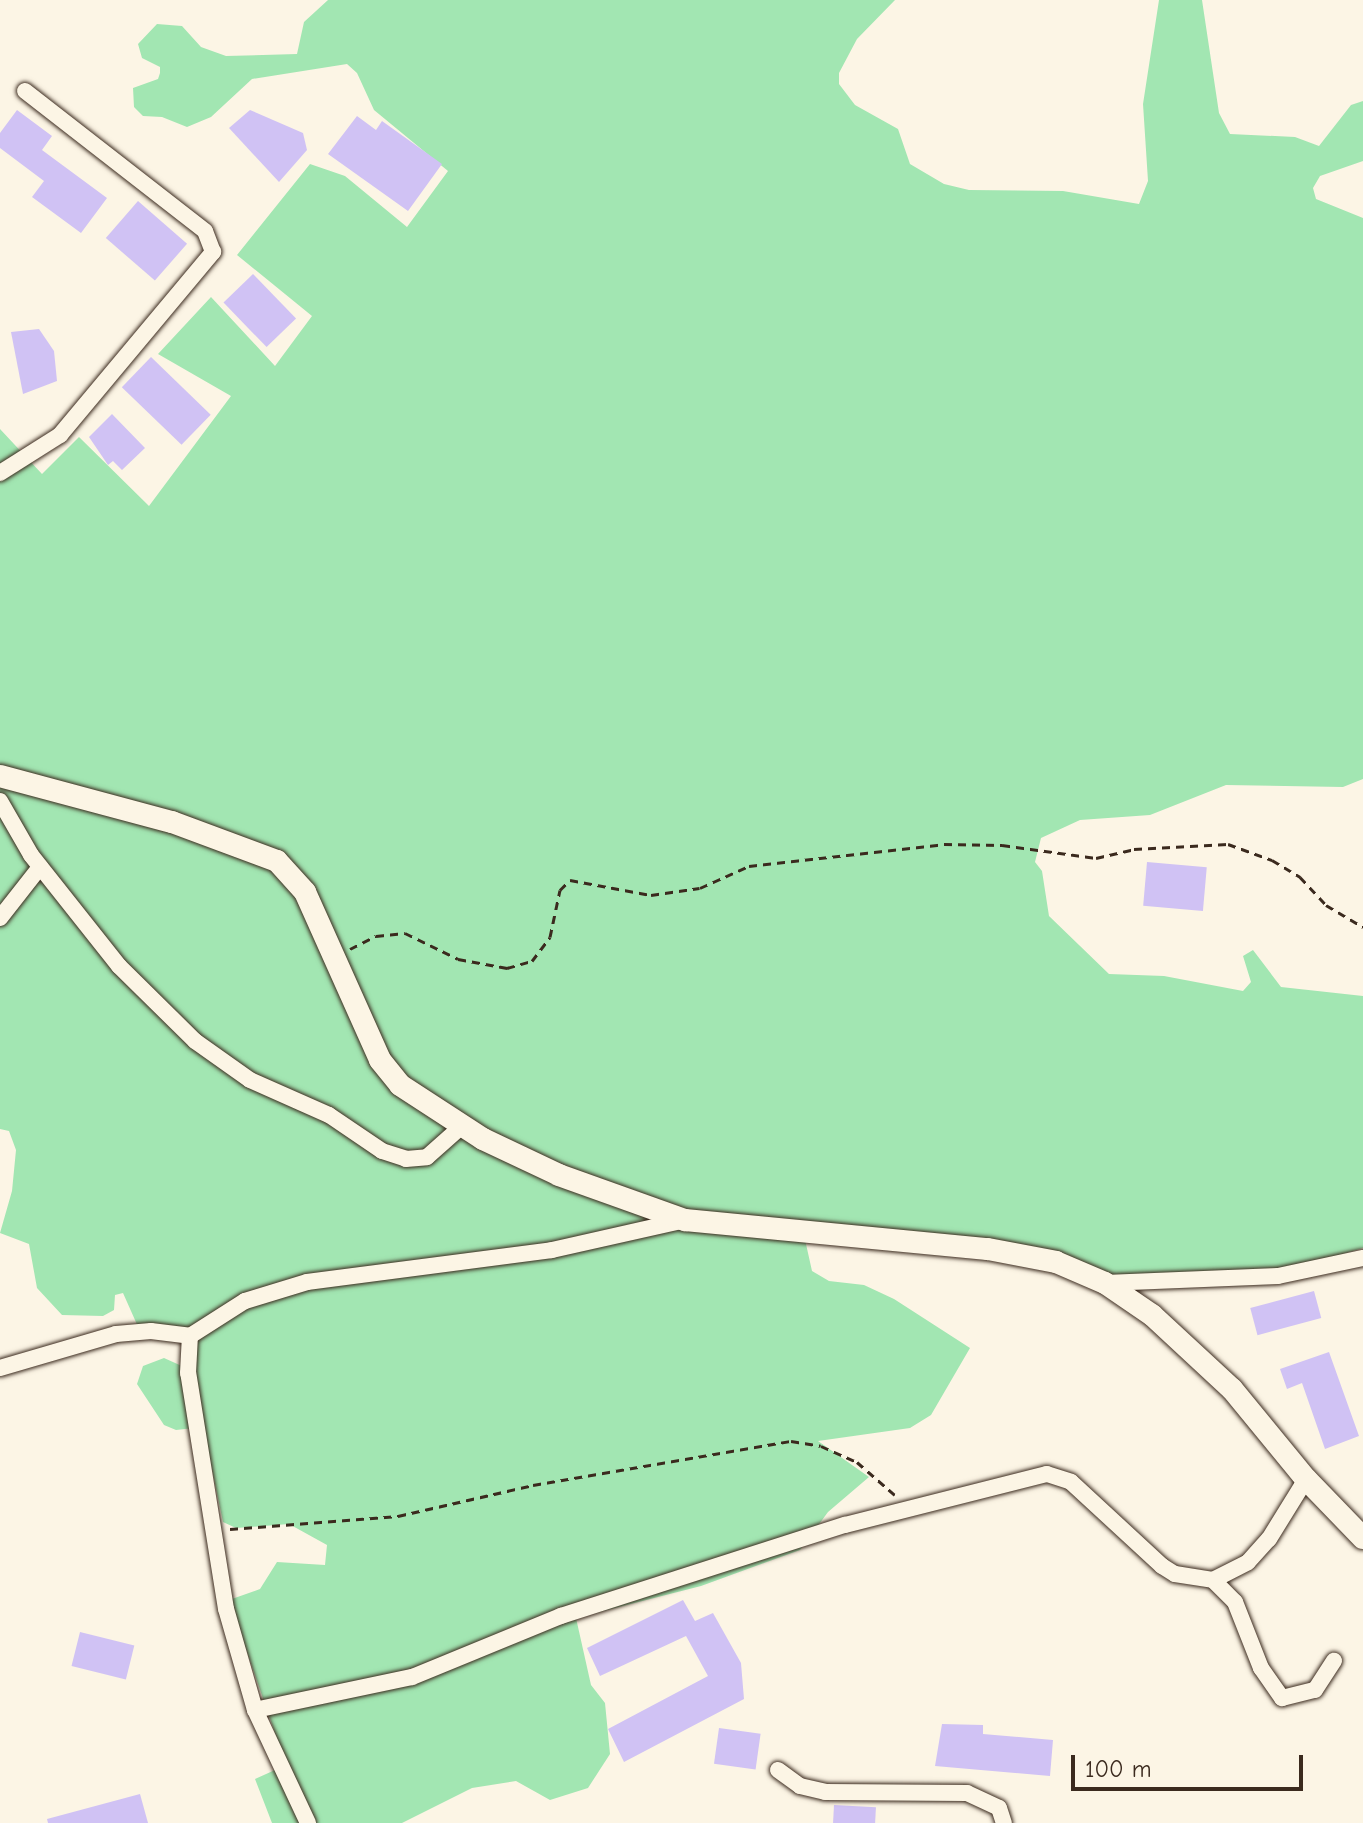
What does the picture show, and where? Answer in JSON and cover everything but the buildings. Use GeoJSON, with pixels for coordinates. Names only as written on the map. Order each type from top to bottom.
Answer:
{"type":"FeatureCollection","features":[{"type":"Feature","properties":{"kind":"main road"},"geometry":{"type":"LineString","coordinates":[[0,776],[208,833],[277,861],[305,892],[380,1060],[400,1085],[462,1126],[559,1175],[685,1220],[988,1249],[1056,1262],[1105,1283],[1152,1315],[1232,1389],[1306,1479],[1363,1538]]}},
{"type":"Feature","properties":{"kind":"street"},"geometry":{"type":"LineString","coordinates":[[0,473],[60,435],[213,252],[205,231],[25,91]]}},
{"type":"Feature","properties":{"kind":"street"},"geometry":{"type":"LineString","coordinates":[[0,801],[40,867],[119,966],[195,1041],[250,1080],[329,1115],[382,1151],[406,1159],[427,1157],[462,1126]]}},
{"type":"Feature","properties":{"kind":"street"},"geometry":{"type":"LineString","coordinates":[[0,918],[40,867]]}},
{"type":"Feature","properties":{"kind":"street"},"geometry":{"type":"LineString","coordinates":[[0,1368],[116,1334],[151,1331],[190,1336],[245,1301],[307,1282],[552,1250],[644,1233],[685,1220]]}},
{"type":"Feature","properties":{"kind":"street"},"geometry":{"type":"LineString","coordinates":[[1105,1283],[1278,1276],[1363,1258]]}},
{"type":"Feature","properties":{"kind":"street"},"geometry":{"type":"LineString","coordinates":[[190,1336],[188,1373],[210,1530],[255,1710],[308,1823]]}},
{"type":"Feature","properties":{"kind":"street"},"geometry":{"type":"LineString","coordinates":[[255,1710],[412,1677],[561,1616],[909,1507],[993,1484],[1060,1475],[1162,1566],[1175,1574],[1213,1580],[1235,1602],[1261,1668],[1282,1698],[1315,1690],[1334,1661]]}},
{"type":"Feature","properties":{"kind":"street"},"geometry":{"type":"LineString","coordinates":[[1213,1580],[1259,1551],[1306,1479]]}},
{"type":"Feature","properties":{"kind":"street"},"geometry":{"type":"LineString","coordinates":[[778,1770],[800,1786],[825,1792],[967,1793],[999,1808],[1004,1823]]}},
{"type":"Feature","properties":{"kind":"path"},"geometry":{"type":"LineString","coordinates":[[334,955],[376,936],[405,933],[458,959],[507,968],[532,961],[550,937],[560,890],[570,880],[651,895],[700,888],[749,866],[944,844],[1002,845],[1096,858],[1134,849],[1228,844],[1281,865],[1326,905],[1363,927]]}},
{"type":"Feature","properties":{"kind":"path"},"geometry":{"type":"LineString","coordinates":[[210,1530],[398,1516],[533,1485],[791,1441],[821,1446],[857,1462],[909,1507]]}},
{"type":"Feature","properties":{"kind":"green space"},"geometry":{"type":"Polygon","coordinates":[[[328,0],[895,0],[857,39],[839,73],[839,84],[855,105],[898,129],[910,164],[944,184],[969,190],[1063,191],[1139,204],[1148,181],[1143,104],[1159,0],[1202,0],[1219,113],[1230,134],[1295,137],[1319,146],[1351,105],[1363,101],[1363,161],[1320,176],[1313,188],[1316,199],[1363,218],[1363,779],[1343,787],[1226,785],[1150,815],[1080,820],[1041,838],[1035,862],[1042,871],[1049,916],[1109,974],[1164,976],[1243,991],[1251,982],[1243,956],[1253,950],[1281,987],[1363,996],[1363,1248],[1280,1273],[1118,1278],[1059,1258],[804,1235],[812,1271],[829,1281],[864,1285],[894,1299],[970,1348],[931,1415],[910,1428],[818,1441],[869,1477],[828,1512],[800,1550],[701,1586],[576,1618],[591,1685],[605,1703],[610,1754],[588,1788],[550,1800],[516,1781],[472,1788],[402,1823],[272,1823],[255,1779],[286,1765],[229,1600],[260,1589],[277,1562],[325,1565],[327,1545],[289,1524],[236,1528],[223,1522],[203,1427],[176,1430],[164,1425],[137,1384],[143,1366],[164,1358],[193,1371],[197,1360],[187,1342],[139,1329],[123,1293],[115,1295],[114,1310],[103,1316],[62,1315],[37,1288],[29,1244],[0,1233],[12,1191],[16,1150],[9,1131],[0,1129],[0,429],[42,474],[79,437],[149,506],[231,396],[158,354],[211,297],[275,366],[312,316],[237,255],[310,164],[345,176],[407,227],[448,171],[374,110],[357,73],[347,64],[252,79],[211,117],[187,127],[162,117],[143,116],[134,107],[133,88],[158,79],[160,73],[160,67],[142,58],[138,44],[157,24],[182,26],[201,47],[226,56],[297,54],[304,22],[328,0]]]}}]}
